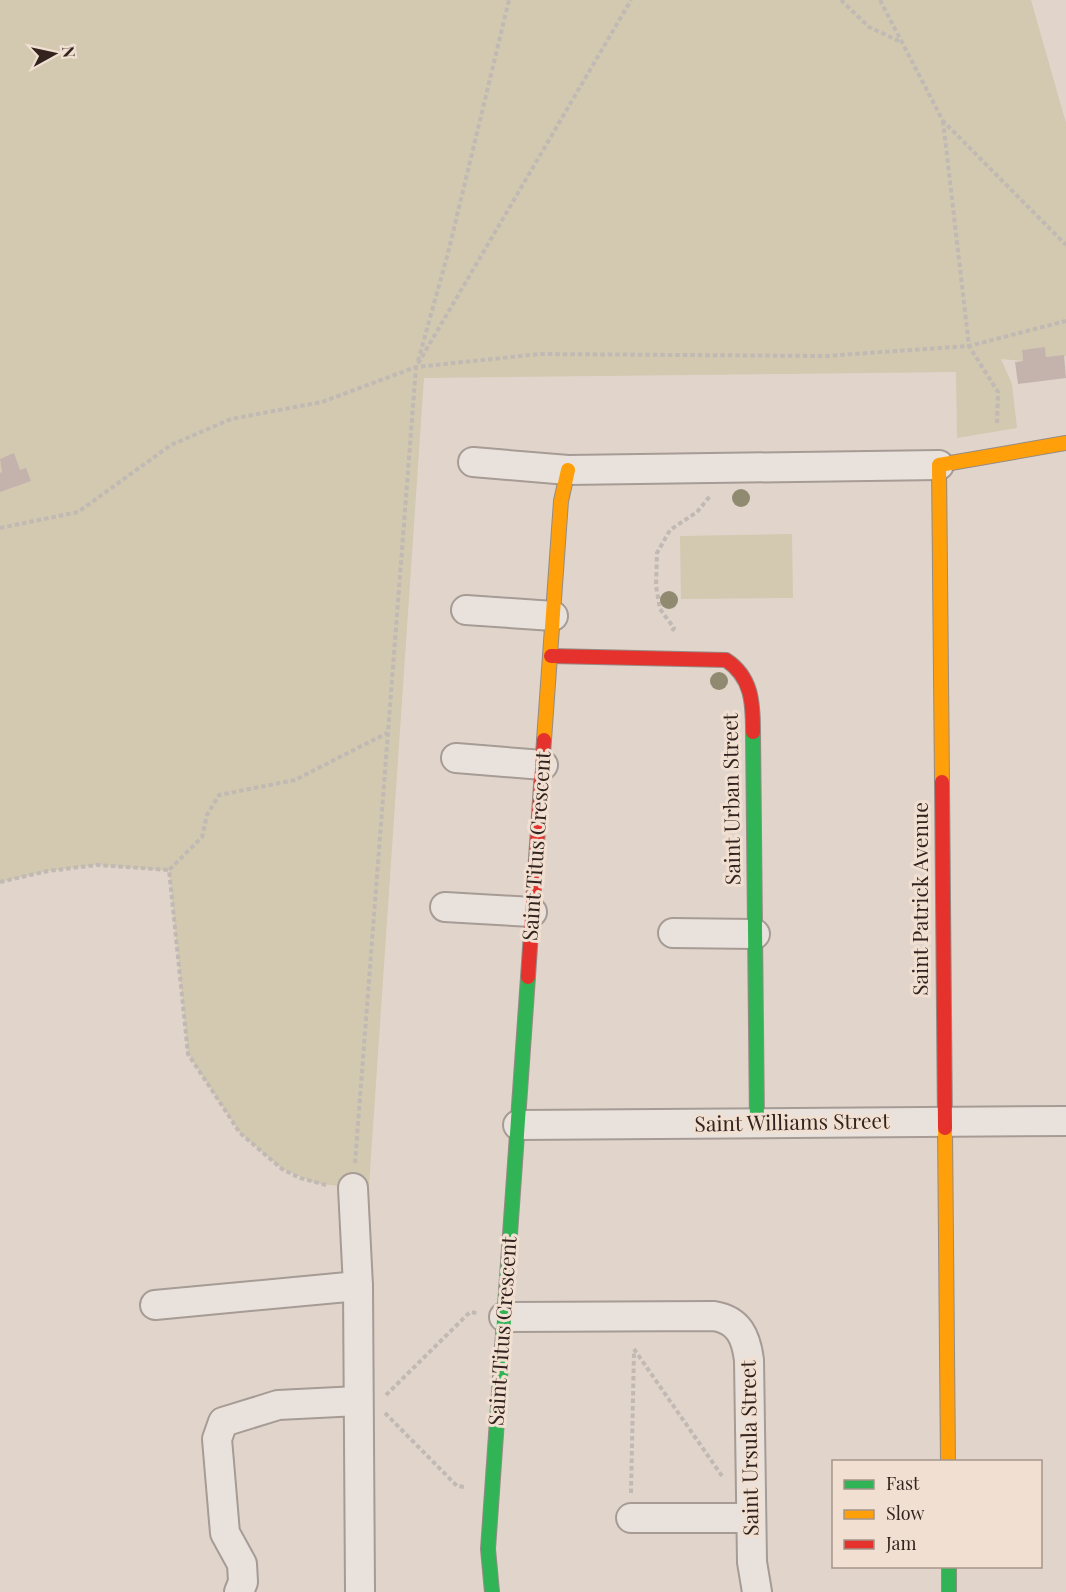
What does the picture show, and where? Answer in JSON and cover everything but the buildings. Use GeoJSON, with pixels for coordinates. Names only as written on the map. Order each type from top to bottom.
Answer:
{"type":"FeatureCollection","features":[{"type":"Feature","properties":{"kind":"street"},"geometry":{"type":"LineString","coordinates":[[473,462],[568,470],[939,465],[1066,443]]}},
{"type":"Feature","properties":{"kind":"street","name":"Saint Patrick Avenue"},"geometry":{"type":"LineString","coordinates":[[939,465],[948,1460]]}},
{"type":"Feature","properties":{"kind":"street","name":"Saint Titus Crescent"},"geometry":{"type":"LineString","coordinates":[[492,1592],[488,1550],[561,501],[568,470]]}},
{"type":"Feature","properties":{"kind":"street"},"geometry":{"type":"LineString","coordinates":[[466,610],[553,616]]}},
{"type":"Feature","properties":{"kind":"street","name":"Saint Urban Street"},"geometry":{"type":"LineString","coordinates":[[551,656],[726,660],[740,668],[749,683],[753,720],[757,1124]]}},
{"type":"Feature","properties":{"kind":"street"},"geometry":{"type":"LineString","coordinates":[[456,758],[543,765]]}},
{"type":"Feature","properties":{"kind":"street"},"geometry":{"type":"LineString","coordinates":[[445,907],[532,912]]}},
{"type":"Feature","properties":{"kind":"street"},"geometry":{"type":"LineString","coordinates":[[673,933],[755,934]]}},
{"type":"Feature","properties":{"kind":"street","name":"Saint Williams Street"},"geometry":{"type":"LineString","coordinates":[[518,1125],[1066,1121]]}},
{"type":"Feature","properties":{"kind":"street"},"geometry":{"type":"LineString","coordinates":[[353,1188],[358,1286],[368,1402],[360,1592]]}},
{"type":"Feature","properties":{"kind":"street"},"geometry":{"type":"LineString","coordinates":[[155,1305],[358,1286]]}},
{"type":"Feature","properties":{"kind":"street","name":"Saint Ursula Street"},"geometry":{"type":"LineString","coordinates":[[504,1317],[714,1316],[730,1321],[739,1329],[747,1342],[749,1360],[752,1562],[756,1592]]}},
{"type":"Feature","properties":{"kind":"street"},"geometry":{"type":"LineString","coordinates":[[239,1592],[243,1582],[242,1564],[225,1533],[217,1439],[219,1425],[278,1406],[368,1402]]}},
{"type":"Feature","properties":{"kind":"street"},"geometry":{"type":"LineString","coordinates":[[631,1518],[751,1518]]}},
{"type":"Feature","properties":{"kind":"street"},"geometry":{"type":"LineString","coordinates":[[949,1568],[949,1592]]}},
{"type":"Feature","properties":{"kind":"path"},"geometry":{"type":"LineString","coordinates":[[169,870],[188,1054],[240,1133],[265,1156],[300,1178],[315,1183],[353,1188],[416,368],[448,253],[508,0]]}},
{"type":"Feature","properties":{"kind":"path"},"geometry":{"type":"LineString","coordinates":[[416,368],[631,0]]}},
{"type":"Feature","properties":{"kind":"path"},"geometry":{"type":"LineString","coordinates":[[841,0],[869,27],[902,43]]}},
{"type":"Feature","properties":{"kind":"path"},"geometry":{"type":"LineString","coordinates":[[880,0],[943,121],[1066,245]]}},
{"type":"Feature","properties":{"kind":"path"},"geometry":{"type":"LineString","coordinates":[[943,121],[969,346],[998,392],[997,436]]}},
{"type":"Feature","properties":{"kind":"path"},"geometry":{"type":"LineString","coordinates":[[0,528],[78,512],[171,445],[231,419],[322,402],[416,368],[540,354],[825,356],[969,346],[1066,321]]}},
{"type":"Feature","properties":{"kind":"path"},"geometry":{"type":"LineString","coordinates":[[658,658],[674,628],[660,609],[656,586],[657,553],[670,530],[697,512],[710,496],[738,485],[738,469]]}},
{"type":"Feature","properties":{"kind":"path"},"geometry":{"type":"LineString","coordinates":[[0,882],[48,871],[97,865],[169,870],[202,837],[207,815],[219,795],[295,780],[387,733]]}},
{"type":"Feature","properties":{"kind":"path"},"geometry":{"type":"LineString","coordinates":[[492,1491],[457,1486],[368,1402],[470,1312],[504,1317]]}},
{"type":"Feature","properties":{"kind":"path"},"geometry":{"type":"LineString","coordinates":[[631,1518],[633,1317]]}},
{"type":"Feature","properties":{"kind":"path"},"geometry":{"type":"LineString","coordinates":[[634,1349],[725,1480]]}},
{"type":"Feature","properties":{"kind":"shaded area"},"geometry":{"type":"Polygon","coordinates":[[[0,0],[1031,0],[1066,123],[1066,356],[1046,357],[1045,348],[1022,350],[1023,361],[1001,359],[1012,384],[1017,428],[957,438],[956,372],[424,378],[369,1186],[353,1188],[315,1183],[282,1169],[240,1133],[188,1054],[169,871],[97,865],[48,871],[0,882],[0,0]]]}},
{"type":"Feature","properties":{"kind":"shaded area"},"geometry":{"type":"Polygon","coordinates":[[[792,534],[793,598],[681,599],[680,536],[792,534]]]}},
{"type":"Feature","properties":{"kind":"traffic: fast"},"geometry":{"type":"LineString","coordinates":[[753,732],[757,1124]]}},
{"type":"Feature","properties":{"kind":"traffic: fast"},"geometry":{"type":"LineString","coordinates":[[492,1592],[488,1549],[528,977]]}},
{"type":"Feature","properties":{"kind":"traffic: fast"},"geometry":{"type":"LineString","coordinates":[[949,1568],[949,1592]]}},
{"type":"Feature","properties":{"kind":"traffic: slow"},"geometry":{"type":"LineString","coordinates":[[942,782],[939,465],[1066,443]]}},
{"type":"Feature","properties":{"kind":"traffic: slow"},"geometry":{"type":"LineString","coordinates":[[544,740],[561,501],[568,470]]}},
{"type":"Feature","properties":{"kind":"traffic: slow"},"geometry":{"type":"LineString","coordinates":[[945,1128],[948,1460]]}},
{"type":"Feature","properties":{"kind":"traffic: jam"},"geometry":{"type":"LineString","coordinates":[[551,656],[726,660],[735,667],[746,683],[751,701],[753,732]]}},
{"type":"Feature","properties":{"kind":"traffic: jam"},"geometry":{"type":"LineString","coordinates":[[528,977],[544,740]]}},
{"type":"Feature","properties":{"kind":"traffic: jam"},"geometry":{"type":"LineString","coordinates":[[942,782],[945,1128]]}}]}
